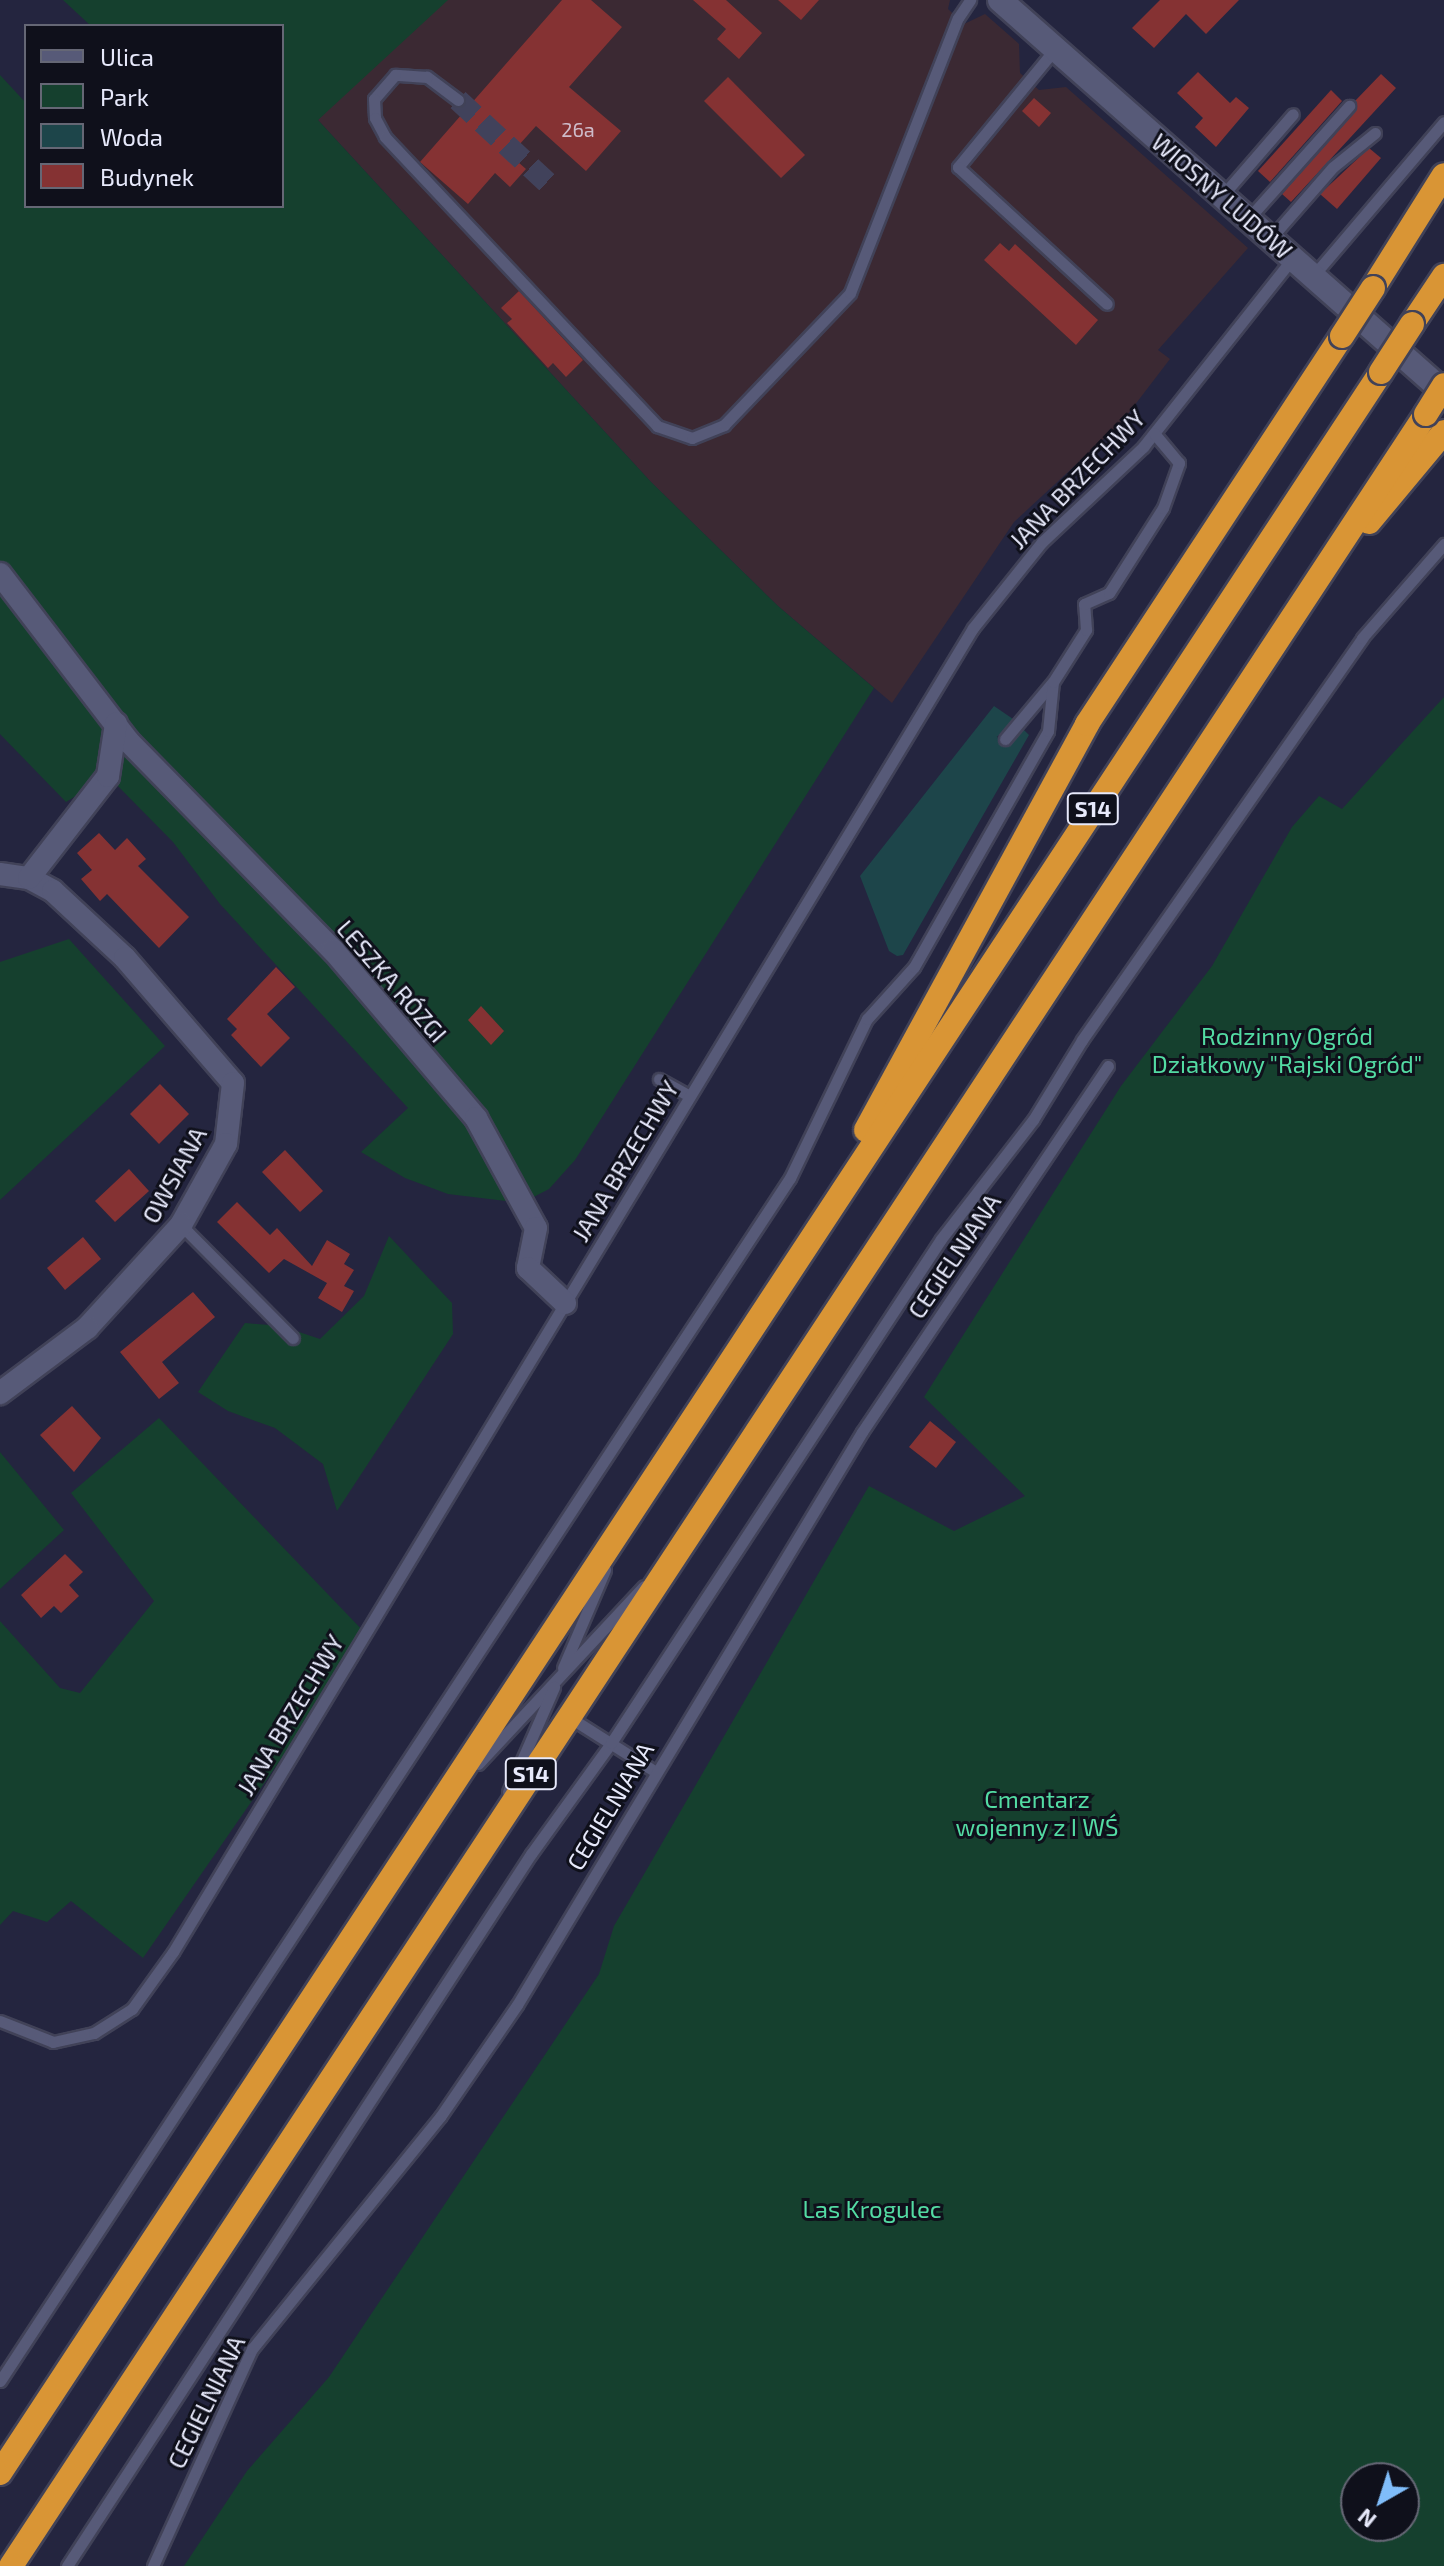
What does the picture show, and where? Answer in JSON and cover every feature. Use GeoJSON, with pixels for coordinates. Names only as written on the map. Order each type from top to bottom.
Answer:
{"type":"FeatureCollection","features":[{"type":"Feature","properties":{"kind":"highway"},"geometry":{"type":"LineString","coordinates":[[806,1246],[1087,724],[1444,175]]}},
{"type":"Feature","properties":{"kind":"highway","name":"S14"},"geometry":{"type":"LineString","coordinates":[[0,2473],[1444,276]]}},
{"type":"Feature","properties":{"kind":"highway","name":"S14"},"geometry":{"type":"LineString","coordinates":[[11,2566],[1444,385]]}},
{"type":"Feature","properties":{"kind":"highway"},"geometry":{"type":"LineString","coordinates":[[1326,567],[1444,432]]}},
{"type":"Feature","properties":{"kind":"street","name":"WIOSNY LUDÓW"},"geometry":{"type":"LineString","coordinates":[[1000,0],[1444,392]]}},
{"type":"Feature","properties":{"kind":"street","name":"LESZKA RÓZGI"},"geometry":{"type":"LineString","coordinates":[[0,574],[116,724],[333,950],[476,1118],[536,1228],[528,1268],[565,1303]]}},
{"type":"Feature","properties":{"kind":"street"},"geometry":{"type":"LineString","coordinates":[[29,878],[108,776],[116,724]]}},
{"type":"Feature","properties":{"kind":"street","name":"OWSIANA"},"geometry":{"type":"LineString","coordinates":[[0,874],[29,878],[53,891],[125,958],[233,1083],[226,1144],[181,1225],[87,1328],[0,1393]]}},
{"type":"Feature","properties":{"kind":"lane"},"geometry":{"type":"LineString","coordinates":[[458,100],[427,77],[395,75],[374,99],[375,118],[385,137],[657,426],[673,436],[692,438],[716,429],[737,413],[850,293],[958,18],[970,0]]}},
{"type":"Feature","properties":{"kind":"lane"},"geometry":{"type":"LineString","coordinates":[[1055,49],[958,167],[1107,304]]}},
{"type":"Feature","properties":{"kind":"lane"},"geometry":{"type":"LineString","coordinates":[[1248,220],[1349,106]]}},
{"type":"Feature","properties":{"kind":"lane"},"geometry":{"type":"LineString","coordinates":[[1221,196],[1293,114]]}},
{"type":"Feature","properties":{"kind":"lane"},"geometry":{"type":"LineString","coordinates":[[1313,276],[1444,122]]}},
{"type":"Feature","properties":{"kind":"lane"},"geometry":{"type":"LineString","coordinates":[[1271,239],[1333,167],[1375,133]]}},
{"type":"Feature","properties":{"kind":"lane","name":"JANA BRZECHWY"},"geometry":{"type":"LineString","coordinates":[[0,2021],[53,2042],[94,2033],[132,2009],[173,1952],[973,628],[1042,542],[1154,433],[1293,258]]}},
{"type":"Feature","properties":{"kind":"lane"},"geometry":{"type":"LineString","coordinates":[[1005,739],[1053,682],[1086,630],[1084,604],[1109,593],[1163,508],[1179,463],[1171,448],[1154,433]]}},
{"type":"Feature","properties":{"kind":"lane"},"geometry":{"type":"LineString","coordinates":[[67,2566],[531,1854],[611,1743],[941,1239],[1033,1120],[1082,1040],[1362,638],[1444,544]]}},
{"type":"Feature","properties":{"kind":"lane"},"geometry":{"type":"LineString","coordinates":[[0,2381],[790,1178],[867,1019],[914,967],[1048,731],[1053,682]]}},
{"type":"Feature","properties":{"kind":"lane","name":"CEGIELNIANA"},"geometry":{"type":"LineString","coordinates":[[153,2566],[252,2349],[440,2117],[517,2005],[862,1432],[1108,1066]]}},
{"type":"Feature","properties":{"kind":"lane"},"geometry":{"type":"LineString","coordinates":[[659,1079],[690,1096]]}},
{"type":"Feature","properties":{"kind":"lane"},"geometry":{"type":"LineString","coordinates":[[181,1225],[293,1338]]}},
{"type":"Feature","properties":{"kind":"lane"},"geometry":{"type":"LineString","coordinates":[[487,1841],[630,1514]]}},
{"type":"Feature","properties":{"kind":"lane"},"geometry":{"type":"LineString","coordinates":[[437,1808],[680,1546]]}},
{"type":"Feature","properties":{"kind":"lane"},"geometry":{"type":"LineString","coordinates":[[568,1716],[656,1772]]}},
{"type":"Feature","properties":{"kind":"shaded area"},"geometry":{"type":"Polygon","coordinates":[[[443,0],[950,0],[948,9],[964,24],[985,14],[1019,44],[1020,73],[1039,90],[1066,87],[1248,248],[1158,350],[1170,359],[1121,423],[1014,522],[892,703],[778,606],[651,482],[318,120],[391,38],[443,0]]]}},
{"type":"Feature","properties":{"kind":"green space"},"geometry":{"type":"Polygon","coordinates":[[[63,0],[448,0],[318,120],[651,482],[778,606],[874,688],[575,1160],[549,1189],[522,1203],[448,1194],[405,1178],[361,1152],[408,1108],[220,904],[173,842],[108,776],[66,802],[0,734],[0,75],[24,101],[24,208],[284,208],[284,24],[89,24],[63,0]]]}},
{"type":"Feature","properties":{"kind":"green space","name":"Las Krogulec"},"geometry":{"type":"Polygon","coordinates":[[[1444,697],[1444,2566],[184,2566],[247,2471],[329,2377],[599,1974],[614,1926],[869,1486],[954,1531],[1025,1496],[924,1397],[1121,1086],[1212,966],[1292,827],[1319,796],[1342,809],[1444,697]]]}},
{"type":"Feature","properties":{"kind":"green space"},"geometry":{"type":"Polygon","coordinates":[[[69,939],[165,1046],[0,1200],[0,962],[69,939]]]}},
{"type":"Feature","properties":{"kind":"green space"},"geometry":{"type":"Polygon","coordinates":[[[389,1236],[452,1303],[453,1334],[337,1511],[323,1464],[275,1428],[228,1411],[198,1392],[245,1323],[281,1326],[320,1339],[364,1296],[389,1236]]]}},
{"type":"Feature","properties":{"kind":"green space"},"geometry":{"type":"Polygon","coordinates":[[[159,1418],[367,1635],[143,1958],[71,1901],[47,1922],[13,1911],[0,1925],[0,1621],[60,1688],[80,1693],[154,1601],[71,1493],[159,1418]]]}},
{"type":"Feature","properties":{"kind":"green space"},"geometry":{"type":"Polygon","coordinates":[[[0,1452],[64,1530],[0,1589],[0,1452]]]}},
{"type":"Feature","properties":{"kind":"water"},"geometry":{"type":"Polygon","coordinates":[[[994,706],[1013,719],[997,737],[1007,746],[1023,729],[1029,735],[903,955],[897,956],[889,951],[860,876],[994,706]]]}},
{"type":"Feature","properties":{"kind":"building"},"geometry":{"type":"Polygon","coordinates":[[[562,0],[591,0],[622,27],[569,87],[621,131],[586,171],[536,126],[510,155],[526,169],[510,187],[495,173],[468,204],[420,162],[562,0]]]}},
{"type":"Feature","properties":{"kind":"building"},"geometry":{"type":"Polygon","coordinates":[[[693,0],[726,0],[762,33],[739,59],[717,39],[726,29],[693,0]]]}},
{"type":"Feature","properties":{"kind":"building"},"geometry":{"type":"Polygon","coordinates":[[[778,0],[819,0],[801,20],[778,0]]]}},
{"type":"Feature","properties":{"kind":"building"},"geometry":{"type":"Polygon","coordinates":[[[1160,0],[1239,0],[1206,34],[1186,14],[1154,48],[1132,28],[1160,0]]]}},
{"type":"Feature","properties":{"kind":"building"},"geometry":{"type":"Polygon","coordinates":[[[1198,72],[1230,103],[1236,97],[1249,108],[1216,147],[1195,127],[1203,118],[1177,93],[1198,72]]]}},
{"type":"Feature","properties":{"kind":"building"},"geometry":{"type":"Polygon","coordinates":[[[1381,74],[1396,88],[1291,202],[1282,194],[1355,112],[1355,101],[1381,74]]]}},
{"type":"Feature","properties":{"kind":"building"},"geometry":{"type":"Polygon","coordinates":[[[728,77],[805,155],[781,178],[704,101],[728,77]]]}},
{"type":"Feature","properties":{"kind":"building"},"geometry":{"type":"Polygon","coordinates":[[[1331,90],[1342,101],[1270,182],[1258,171],[1331,90]]]}},
{"type":"Feature","properties":{"kind":"building"},"geometry":{"type":"Polygon","coordinates":[[[1034,98],[1051,113],[1039,127],[1022,111],[1034,98]]]}},
{"type":"Feature","properties":{"kind":"building"},"geometry":{"type":"Polygon","coordinates":[[[1369,148],[1381,158],[1337,209],[1320,194],[1369,148]]]}},
{"type":"Feature","properties":{"kind":"building"},"geometry":{"type":"Polygon","coordinates":[[[1000,243],[1009,251],[1015,244],[1098,320],[1076,345],[984,260],[1000,243]]]}},
{"type":"Feature","properties":{"kind":"building"},"geometry":{"type":"Polygon","coordinates":[[[519,291],[583,360],[566,377],[553,363],[548,368],[507,323],[512,319],[501,308],[519,291]]]}},
{"type":"Feature","properties":{"kind":"building"},"geometry":{"type":"Polygon","coordinates":[[[99,833],[115,850],[127,838],[146,859],[138,866],[189,917],[159,948],[107,894],[100,901],[81,879],[92,870],[77,853],[99,833]]]}},
{"type":"Feature","properties":{"kind":"building"},"geometry":{"type":"Polygon","coordinates":[[[276,967],[295,987],[267,1014],[290,1038],[261,1067],[231,1035],[237,1029],[227,1019],[276,967]]]}},
{"type":"Feature","properties":{"kind":"building"},"geometry":{"type":"Polygon","coordinates":[[[481,1006],[504,1031],[491,1045],[468,1020],[481,1006]]]}},
{"type":"Feature","properties":{"kind":"building"},"geometry":{"type":"Polygon","coordinates":[[[160,1084],[189,1114],[159,1144],[130,1114],[160,1084]]]}},
{"type":"Feature","properties":{"kind":"building"},"geometry":{"type":"Polygon","coordinates":[[[285,1150],[323,1191],[300,1212],[262,1172],[285,1150]]]}},
{"type":"Feature","properties":{"kind":"building"},"geometry":{"type":"Polygon","coordinates":[[[129,1169],[149,1191],[115,1222],[95,1201],[129,1169]]]}},
{"type":"Feature","properties":{"kind":"building"},"geometry":{"type":"Polygon","coordinates":[[[237,1202],[270,1235],[277,1228],[312,1266],[327,1240],[350,1254],[344,1264],[354,1270],[344,1286],[354,1291],[342,1312],[318,1298],[327,1283],[284,1259],[269,1273],[217,1222],[237,1202]]]}},
{"type":"Feature","properties":{"kind":"building"},"geometry":{"type":"Polygon","coordinates":[[[83,1237],[101,1259],[65,1290],[47,1268],[83,1237]]]}},
{"type":"Feature","properties":{"kind":"building"},"geometry":{"type":"Polygon","coordinates":[[[193,1292],[215,1317],[162,1362],[179,1383],[159,1399],[120,1352],[193,1292]]]}},
{"type":"Feature","properties":{"kind":"building"},"geometry":{"type":"Polygon","coordinates":[[[72,1406],[101,1438],[74,1472],[40,1435],[72,1406]]]}},
{"type":"Feature","properties":{"kind":"building"},"geometry":{"type":"Polygon","coordinates":[[[930,1421],[956,1442],[936,1468],[909,1447],[930,1421]]]}},
{"type":"Feature","properties":{"kind":"building"},"geometry":{"type":"Polygon","coordinates":[[[65,1554],[83,1572],[69,1585],[79,1596],[61,1613],[54,1606],[41,1618],[21,1595],[65,1554]]]}},
{"type":"Feature","properties":{"kind":"tunnel"},"geometry":{"type":"LineString","coordinates":[[458,100],[553,188]]}},
{"type":"Feature","properties":{"kind":"park label","name":"Rodzinny Ogród Działkowy \"Rajski Ogród\""},"geometry":{"type":"Point","coordinates":[1287,1050]}},
{"type":"Feature","properties":{"kind":"park label","name":"Cmentarz wojenny z I WŚ"},"geometry":{"type":"Point","coordinates":[1037,1813]}}]}
